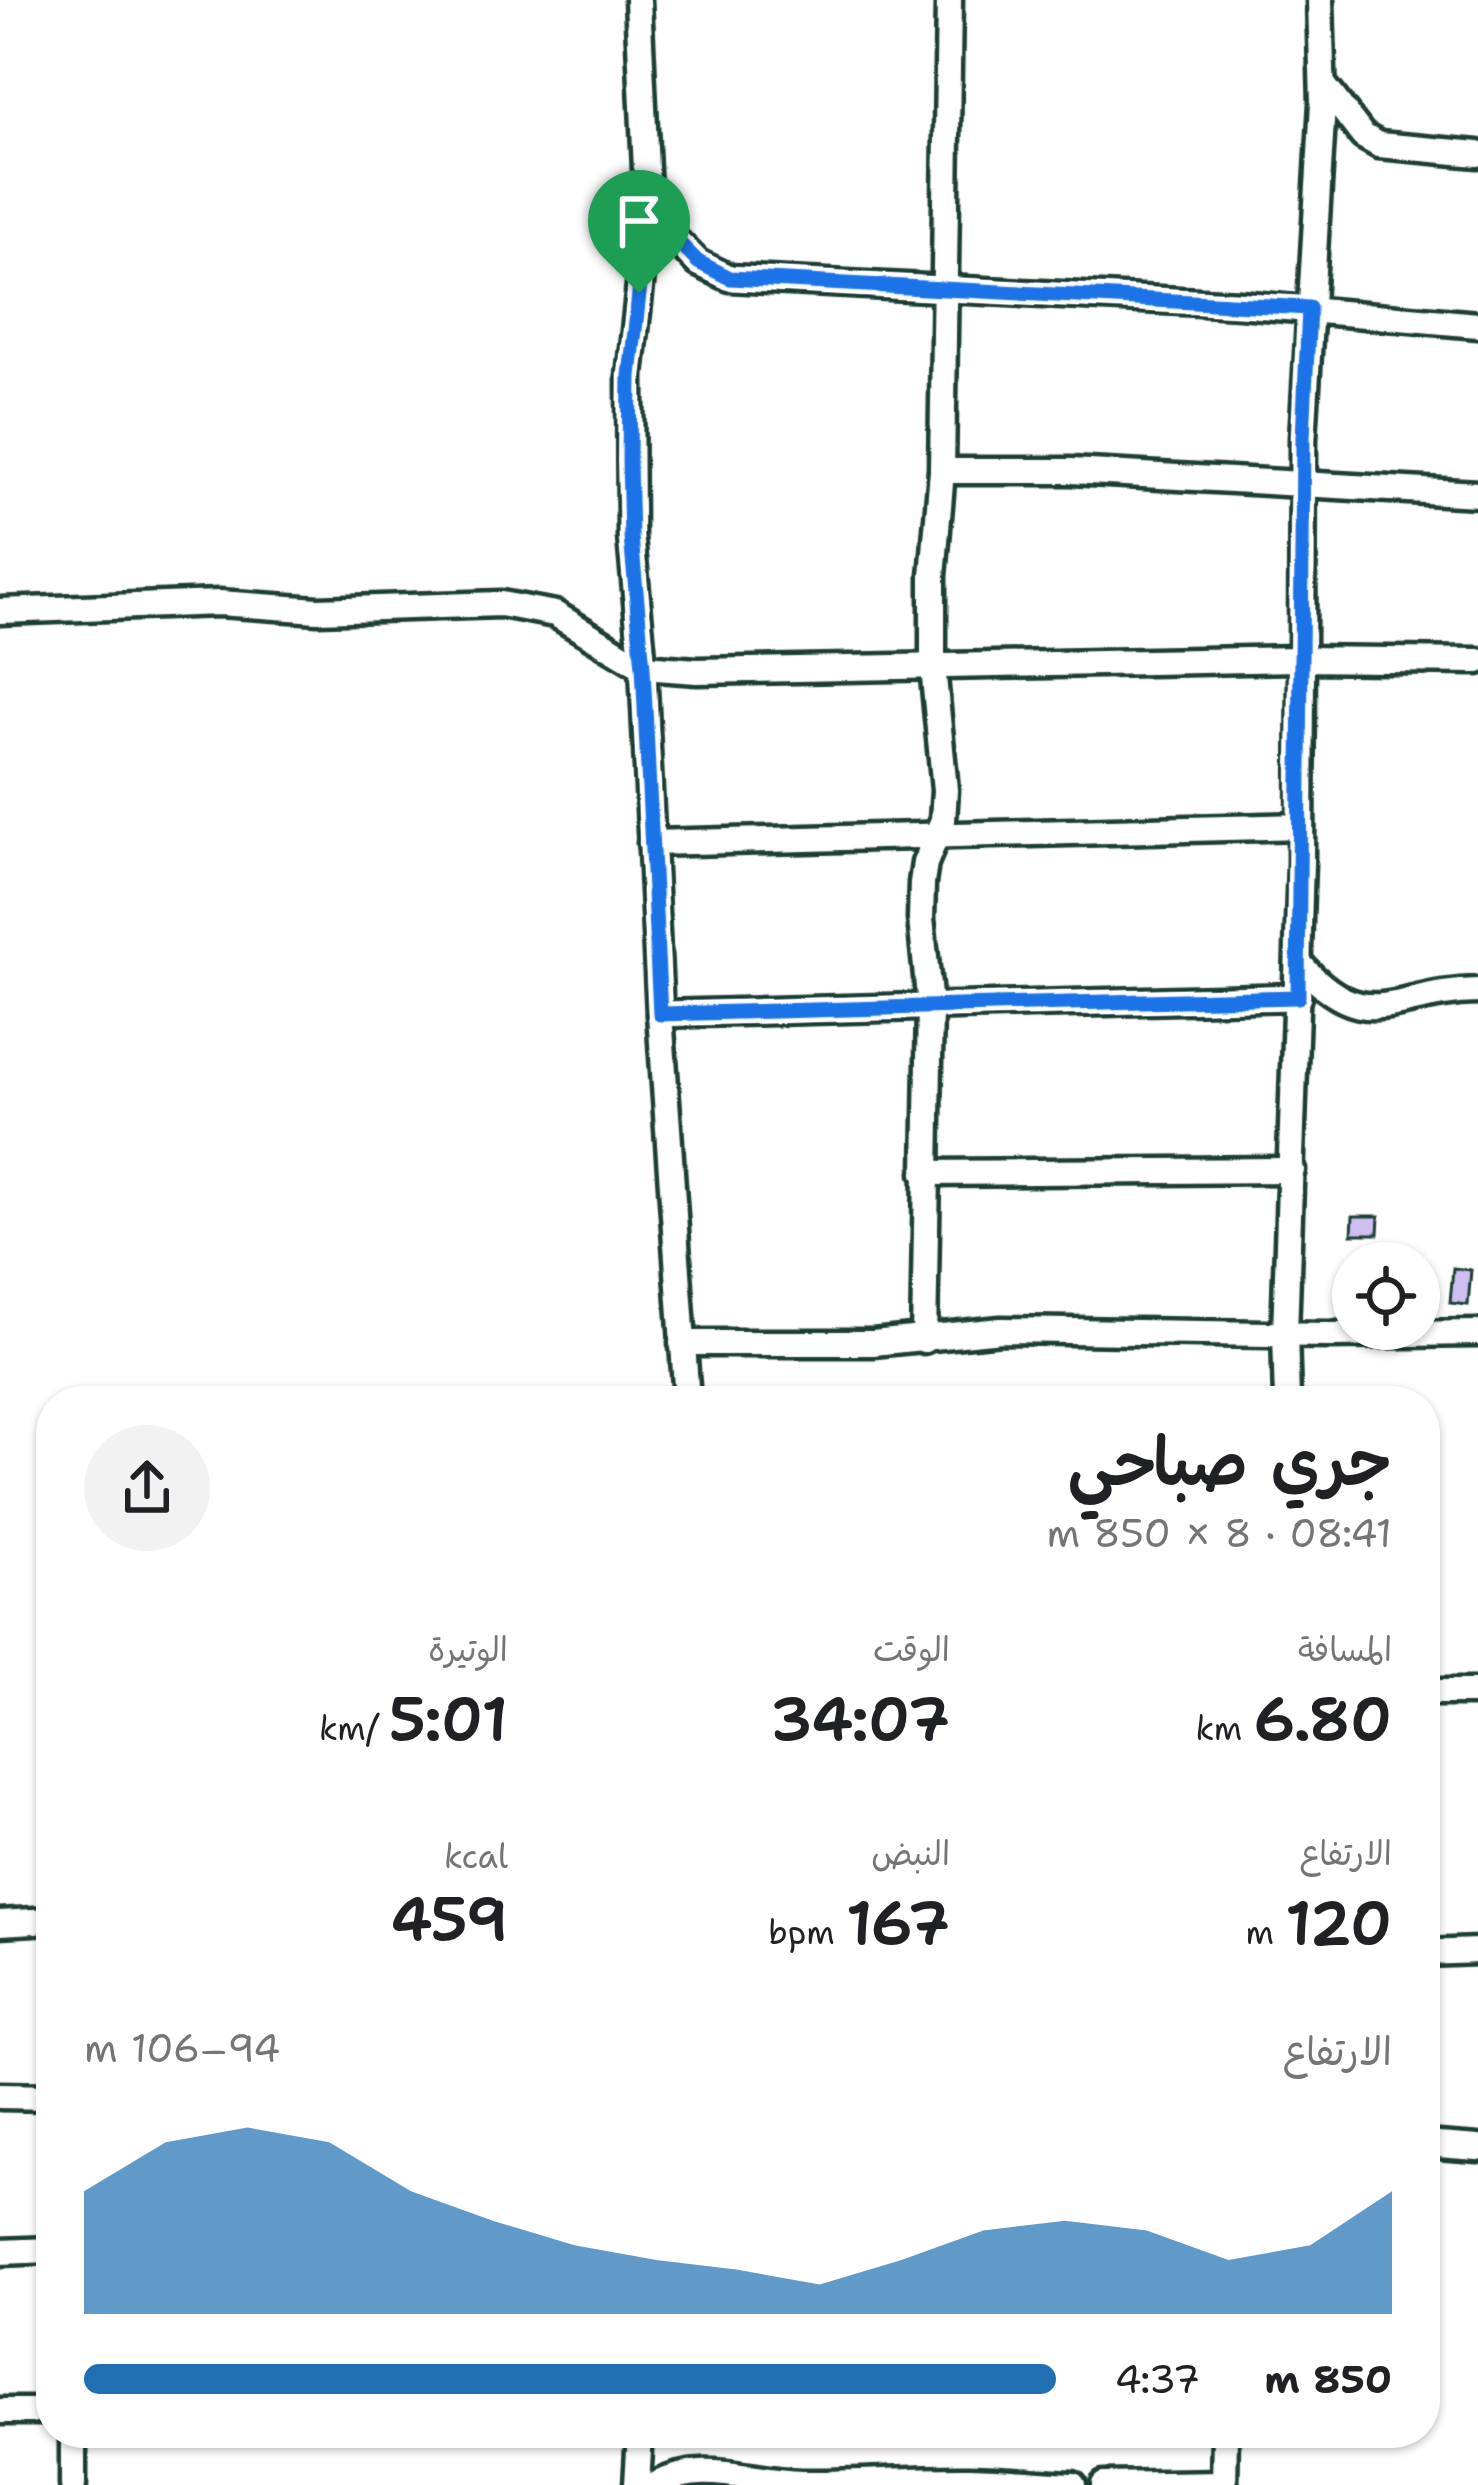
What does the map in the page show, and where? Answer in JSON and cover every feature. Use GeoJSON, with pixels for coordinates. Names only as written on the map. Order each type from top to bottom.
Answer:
{"type":"FeatureCollection","features":[{"type":"Feature","properties":{"kind":"street"},"geometry":{"type":"LineString","coordinates":[[638,0],[648,212],[630,376],[631,537],[643,667],[685,1386]]}},
{"type":"Feature","properties":{"kind":"street"},"geometry":{"type":"LineString","coordinates":[[924,1340],[930,1006],[921,919],[925,862],[943,820],[945,790],[933,667],[933,576],[942,471],[949,0]]}},
{"type":"Feature","properties":{"kind":"street"},"geometry":{"type":"LineString","coordinates":[[1287,1386],[1299,963],[1302,483],[1322,82],[1318,2]]}},
{"type":"Feature","properties":{"kind":"street"},"geometry":{"type":"LineString","coordinates":[[1322,82],[1363,136],[1379,145],[1478,154]]}},
{"type":"Feature","properties":{"kind":"street"},"geometry":{"type":"LineString","coordinates":[[648,212],[698,262],[730,278],[1309,308],[1478,325]]}},
{"type":"Feature","properties":{"kind":"street"},"geometry":{"type":"LineString","coordinates":[[942,471],[1071,471],[1478,494]]}},
{"type":"Feature","properties":{"kind":"street"},"geometry":{"type":"LineString","coordinates":[[0,611],[219,603],[318,610],[501,604],[555,614],[643,667],[697,671],[1300,659],[1478,662]]}},
{"type":"Feature","properties":{"kind":"street"},"geometry":{"type":"LineString","coordinates":[[651,843],[1301,826]]}},
{"type":"Feature","properties":{"kind":"street"},"geometry":{"type":"LineString","coordinates":[[1299,963],[1328,993],[1360,1007],[1478,991]]}},
{"type":"Feature","properties":{"kind":"street"},"geometry":{"type":"LineString","coordinates":[[660,1014],[1298,997]]}},
{"type":"Feature","properties":{"kind":"street"},"geometry":{"type":"LineString","coordinates":[[926,1174],[1292,1170]]}},
{"type":"Feature","properties":{"kind":"street"},"geometry":{"type":"LineString","coordinates":[[682,1343],[924,1340],[1001,1330],[1478,1333]]}},
{"type":"Feature","properties":{"kind":"street"},"geometry":{"type":"LineString","coordinates":[[1440,1692],[1478,1692]]}},
{"type":"Feature","properties":{"kind":"street"},"geometry":{"type":"LineString","coordinates":[[0,1922],[36,1921]]}},
{"type":"Feature","properties":{"kind":"street"},"geometry":{"type":"LineString","coordinates":[[1440,1952],[1478,1951]]}},
{"type":"Feature","properties":{"kind":"street"},"geometry":{"type":"LineString","coordinates":[[0,2096],[36,2097]]}},
{"type":"Feature","properties":{"kind":"street"},"geometry":{"type":"LineString","coordinates":[[1440,2145],[1478,2148]]}},
{"type":"Feature","properties":{"kind":"street"},"geometry":{"type":"LineString","coordinates":[[0,2252],[36,2251]]}},
{"type":"Feature","properties":{"kind":"street"},"geometry":{"type":"LineString","coordinates":[[0,2411],[36,2411]]}},
{"type":"Feature","properties":{"kind":"street"},"geometry":{"type":"LineString","coordinates":[[73,2448],[73,2485]]}},
{"type":"Feature","properties":{"kind":"street"},"geometry":{"type":"LineString","coordinates":[[637,2485],[639,2448]]}},
{"type":"Feature","properties":{"kind":"street"},"geometry":{"type":"LineString","coordinates":[[1104,2485],[1224,2484],[1225,2448]]}},
{"type":"Feature","properties":{"kind":"street"},"geometry":{"type":"LineString","coordinates":[[655,2485],[676,2474],[710,2470],[800,2483],[968,2480],[1073,2485]]}},
{"type":"Feature","properties":{"kind":"building"},"geometry":{"type":"Polygon","coordinates":[[[1353,1216],[1379,1216],[1378,1234],[1352,1234],[1353,1216]]]}},
{"type":"Feature","properties":{"kind":"building"},"geometry":{"type":"Polygon","coordinates":[[[1453,1268],[1471,1270],[1468,1305],[1450,1303],[1453,1268]]]}},
{"type":"Feature","properties":{"kind":"route"},"geometry":{"type":"LineString","coordinates":[[648,212],[698,262],[730,278],[1309,308],[1303,438],[1298,997],[660,1014],[643,667],[631,537],[630,376],[639,293],[648,212]]}}]}
